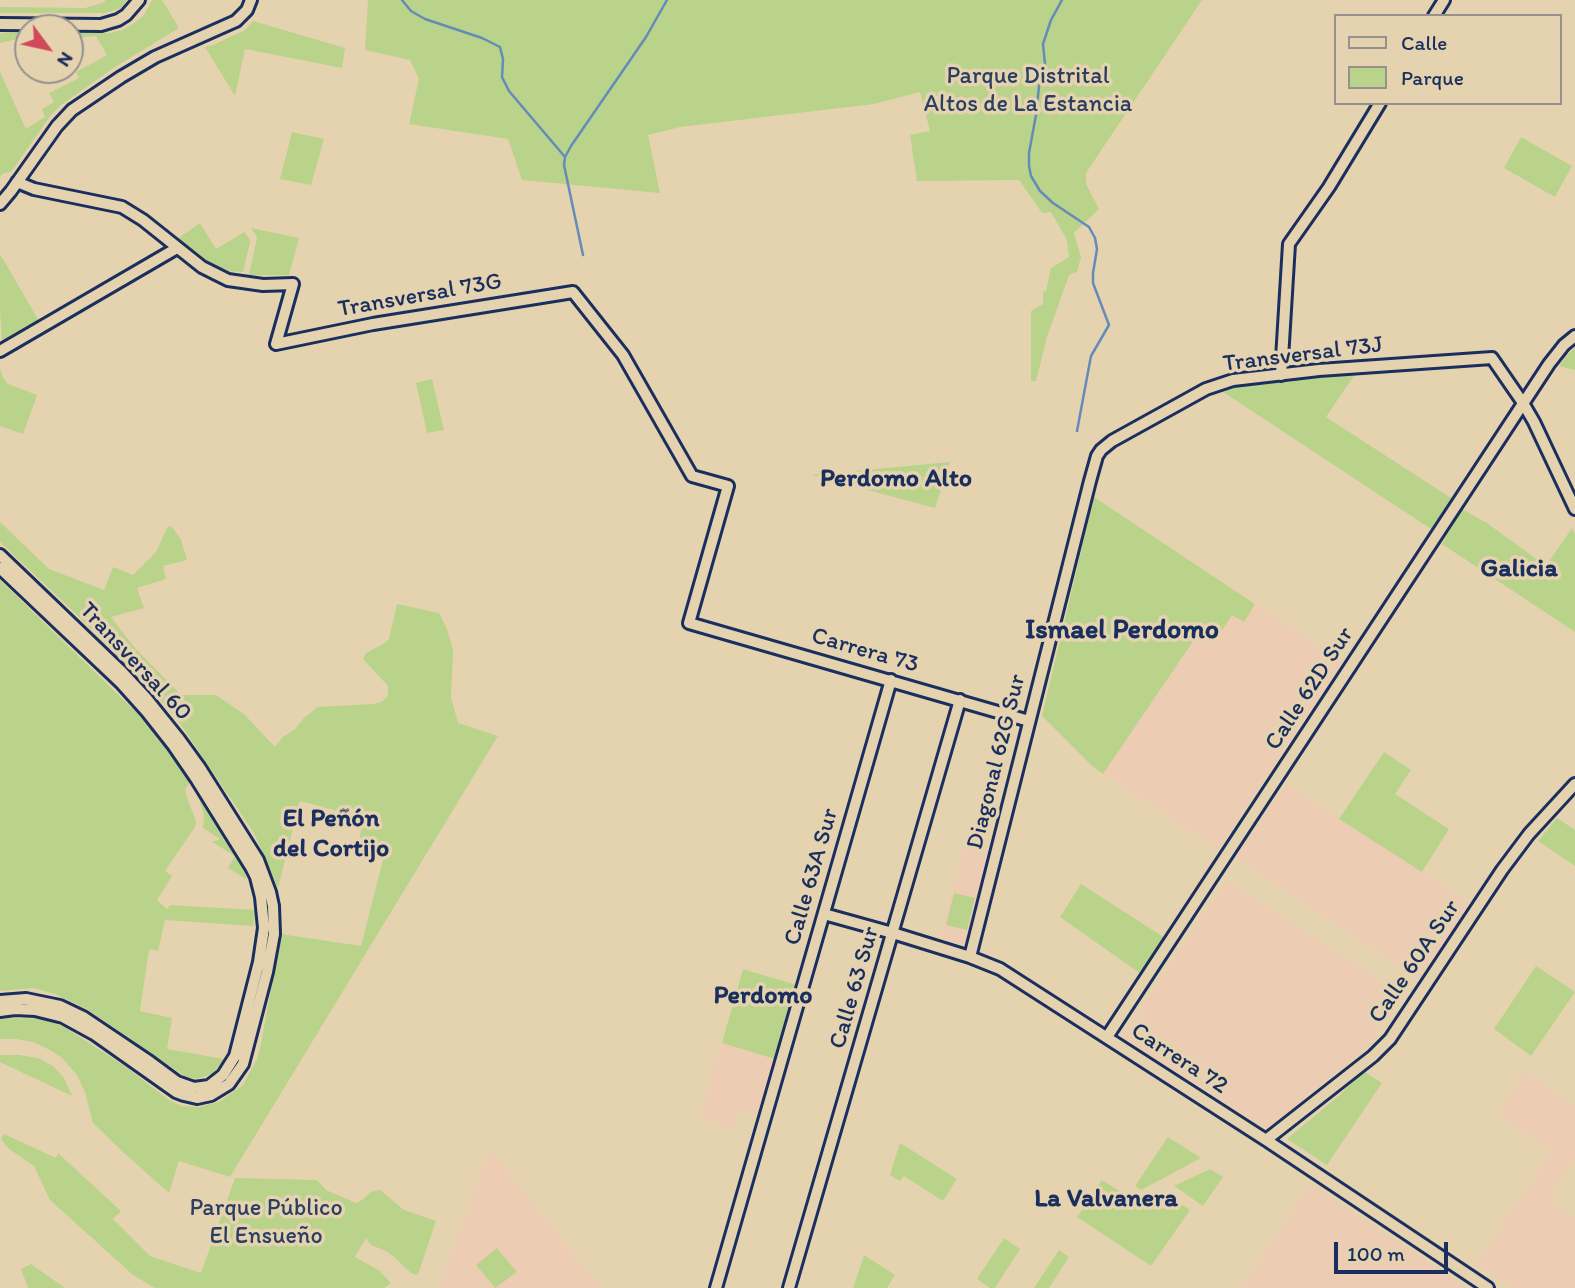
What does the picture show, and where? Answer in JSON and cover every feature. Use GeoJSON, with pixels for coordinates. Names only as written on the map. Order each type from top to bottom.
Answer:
{"type":"FeatureCollection","features":[{"type":"Feature","properties":{"kind":"street"},"geometry":{"type":"LineString","coordinates":[[0,24],[101,24],[126,15],[139,0]]}},
{"type":"Feature","properties":{"kind":"street"},"geometry":{"type":"LineString","coordinates":[[0,204],[57,126],[82,103],[155,57],[228,25],[242,16],[251,0]]}},
{"type":"Feature","properties":{"kind":"street"},"geometry":{"type":"LineString","coordinates":[[1280,374],[1289,244],[1329,187],[1379,105]]}},
{"type":"Feature","properties":{"kind":"street"},"geometry":{"type":"LineString","coordinates":[[0,352],[177,248],[122,207],[17,182]]}},
{"type":"Feature","properties":{"kind":"street","name":"Transversal 73G"},"geometry":{"type":"LineString","coordinates":[[177,248],[202,267],[228,281],[263,285],[293,284],[276,344],[373,324],[573,292],[623,355],[692,476],[728,486],[689,623]]}},
{"type":"Feature","properties":{"kind":"street","name":"Calle 62D Sur"},"geometry":{"type":"LineString","coordinates":[[1107,1037],[1549,364],[1564,345],[1575,337]]}},
{"type":"Feature","properties":{"kind":"street","name":"Transversal 73J"},"geometry":{"type":"LineString","coordinates":[[1097,456],[1111,441],[1206,389],[1233,380],[1280,374],[1492,358],[1523,403]]}},
{"type":"Feature","properties":{"kind":"street"},"geometry":{"type":"LineString","coordinates":[[1523,403],[1575,509]]}},
{"type":"Feature","properties":{"kind":"street","name":"Diagonal 62G Sur"},"geometry":{"type":"LineString","coordinates":[[970,957],[1097,456]]}},
{"type":"Feature","properties":{"kind":"street","name":"Transversal 60"},"geometry":{"type":"LineString","coordinates":[[0,555],[146,698],[200,768],[258,860],[263,884]]}},
{"type":"Feature","properties":{"kind":"street","name":"Transversal 60"},"geometry":{"type":"LineString","coordinates":[[0,568],[121,683],[155,722],[197,780],[263,884]]}},
{"type":"Feature","properties":{"kind":"street","name":"Carrera 73"},"geometry":{"type":"LineString","coordinates":[[689,623],[1029,721]]}},
{"type":"Feature","properties":{"kind":"street","name":"Calle 63A Sur"},"geometry":{"type":"LineString","coordinates":[[716,1288],[891,680]]}},
{"type":"Feature","properties":{"kind":"street","name":"Calle 63 Sur"},"geometry":{"type":"LineString","coordinates":[[789,1288],[960,700]]}},
{"type":"Feature","properties":{"kind":"street","name":"Calle 60A Sur"},"geometry":{"type":"LineString","coordinates":[[1266,1140],[1373,1056],[1390,1039],[1516,852],[1575,784]]}},
{"type":"Feature","properties":{"kind":"street"},"geometry":{"type":"LineString","coordinates":[[0,1011],[35,1010],[63,1017],[94,1034],[176,1092],[190,1097],[201,1093],[216,1082],[236,1056],[261,951],[264,928],[263,884]]}},
{"type":"Feature","properties":{"kind":"street","name":"Carrera 72"},"geometry":{"type":"LineString","coordinates":[[824,914],[970,957],[1000,969],[1266,1140],[1488,1288]]}},
{"type":"Feature","properties":{"kind":"street"},"geometry":{"type":"LineString","coordinates":[[0,1001],[37,1000],[60,1006],[83,1017],[177,1082],[201,1093]]}},
{"type":"Feature","properties":{"kind":"shaded area"},"geometry":{"type":"Polygon","coordinates":[[[1122,516],[1343,661],[1218,850],[1092,766],[1042,716],[1122,516]]]}},
{"type":"Feature","properties":{"kind":"shaded area"},"geometry":{"type":"Polygon","coordinates":[[[1286,784],[1472,904],[1420,980],[1235,858],[1286,784]]]}},
{"type":"Feature","properties":{"kind":"shaded area"},"geometry":{"type":"Polygon","coordinates":[[[964,845],[991,851],[967,945],[940,939],[964,845]]]}},
{"type":"Feature","properties":{"kind":"shaded area"},"geometry":{"type":"Polygon","coordinates":[[[1227,880],[1405,996],[1366,1049],[1266,1129],[1122,1037],[1227,880]]]}},
{"type":"Feature","properties":{"kind":"shaded area"},"geometry":{"type":"Polygon","coordinates":[[[721,1043],[778,1060],[761,1117],[739,1110],[733,1129],[699,1119],[721,1043]]]}},
{"type":"Feature","properties":{"kind":"shaded area"},"geometry":{"type":"Polygon","coordinates":[[[1525,1071],[1575,1106],[1575,1160],[1548,1199],[1575,1218],[1575,1288],[1512,1288],[1476,1264],[1552,1152],[1497,1114],[1525,1071]]]}},
{"type":"Feature","properties":{"kind":"shaded area"},"geometry":{"type":"Polygon","coordinates":[[[490,1149],[601,1288],[438,1288],[490,1149]]]}},
{"type":"Feature","properties":{"kind":"shaded area"},"geometry":{"type":"Polygon","coordinates":[[[1310,1185],[1443,1272],[1468,1288],[1241,1288],[1310,1185]]]}},
{"type":"Feature","properties":{"kind":"green space"},"geometry":{"type":"Polygon","coordinates":[[[106,0],[127,0],[122,7],[105,13],[0,13],[0,7],[85,8],[106,0]]]}},
{"type":"Feature","properties":{"kind":"green space"},"geometry":{"type":"Polygon","coordinates":[[[152,0],[162,0],[179,28],[115,67],[61,105],[11,172],[0,177],[0,72],[26,129],[45,117],[42,109],[54,102],[49,93],[67,84],[84,84],[84,68],[107,55],[96,36],[84,37],[84,32],[110,33],[122,30],[144,15],[152,0]]]}},
{"type":"Feature","properties":{"kind":"green space","name":"Parque Distrital Altos de La Estancia"},"geometry":{"type":"Polygon","coordinates":[[[368,0],[1202,0],[1086,173],[1086,184],[1099,209],[1074,233],[1081,257],[1077,272],[1069,275],[1047,337],[1036,381],[1031,381],[1031,311],[1043,304],[1043,292],[1046,291],[1051,268],[1069,257],[1067,240],[1051,212],[1042,213],[1019,180],[917,181],[910,135],[930,131],[920,92],[874,104],[680,127],[648,135],[660,193],[522,180],[508,139],[409,124],[419,79],[410,60],[365,50],[368,0]]]}},
{"type":"Feature","properties":{"kind":"green space"},"geometry":{"type":"Polygon","coordinates":[[[253,21],[345,48],[342,68],[245,49],[235,96],[205,47],[245,30],[253,21]]]}},
{"type":"Feature","properties":{"kind":"green space"},"geometry":{"type":"Polygon","coordinates":[[[0,33],[14,33],[14,40],[0,43],[0,33]]]}},
{"type":"Feature","properties":{"kind":"green space"},"geometry":{"type":"Polygon","coordinates":[[[292,132],[324,139],[311,185],[280,179],[292,132]]]}},
{"type":"Feature","properties":{"kind":"green space"},"geometry":{"type":"Polygon","coordinates":[[[1521,137],[1572,166],[1555,197],[1504,168],[1521,137]]]}},
{"type":"Feature","properties":{"kind":"green space"},"geometry":{"type":"Polygon","coordinates":[[[200,223],[216,249],[244,232],[250,243],[243,272],[230,271],[212,264],[177,239],[200,223]]]}},
{"type":"Feature","properties":{"kind":"green space"},"geometry":{"type":"Polygon","coordinates":[[[251,228],[299,238],[289,275],[249,275],[257,237],[251,228]]]}},
{"type":"Feature","properties":{"kind":"green space"},"geometry":{"type":"Polygon","coordinates":[[[0,254],[39,321],[2,343],[0,310],[0,254]]]}},
{"type":"Feature","properties":{"kind":"green space"},"geometry":{"type":"Polygon","coordinates":[[[1575,348],[1575,370],[1559,366],[1568,354],[1575,348]]]}},
{"type":"Feature","properties":{"kind":"green space"},"geometry":{"type":"Polygon","coordinates":[[[0,368],[8,384],[37,395],[23,434],[0,426],[0,368]]]}},
{"type":"Feature","properties":{"kind":"green space"},"geometry":{"type":"Polygon","coordinates":[[[1355,374],[1326,417],[1451,498],[1431,529],[1223,392],[1237,387],[1355,374]]]}},
{"type":"Feature","properties":{"kind":"green space"},"geometry":{"type":"Polygon","coordinates":[[[432,379],[444,430],[427,433],[416,383],[432,379]]]}},
{"type":"Feature","properties":{"kind":"green space"},"geometry":{"type":"Polygon","coordinates":[[[950,462],[935,508],[812,475],[950,462]]]}},
{"type":"Feature","properties":{"kind":"green space"},"geometry":{"type":"Polygon","coordinates":[[[1094,497],[1255,604],[1244,622],[1232,615],[1217,638],[1202,628],[1103,774],[1042,716],[1094,497]]]}},
{"type":"Feature","properties":{"kind":"green space"},"geometry":{"type":"Polygon","coordinates":[[[1462,509],[1487,523],[1546,566],[1572,528],[1575,534],[1575,632],[1442,544],[1462,509]]]}},
{"type":"Feature","properties":{"kind":"green space"},"geometry":{"type":"Polygon","coordinates":[[[0,522],[49,569],[104,590],[113,567],[133,575],[156,552],[168,526],[173,528],[181,540],[187,560],[163,566],[166,579],[137,588],[144,608],[111,617],[134,647],[181,695],[216,695],[244,714],[275,747],[318,707],[373,704],[382,702],[388,695],[388,686],[363,659],[366,653],[389,639],[397,604],[439,613],[453,650],[451,697],[458,723],[498,736],[230,1177],[179,1161],[169,1193],[93,1123],[85,1092],[77,1075],[62,1058],[33,1042],[0,1039],[0,1019],[45,1019],[66,1028],[126,1067],[169,1100],[182,1106],[199,1107],[219,1102],[243,1085],[257,1059],[281,934],[361,946],[384,856],[358,848],[363,818],[300,801],[278,888],[254,833],[179,722],[77,615],[0,542],[0,522]]]}},
{"type":"Feature","properties":{"kind":"green space"},"geometry":{"type":"Polygon","coordinates":[[[0,580],[139,715],[191,781],[185,789],[196,821],[195,827],[165,871],[172,876],[157,900],[167,909],[170,905],[256,910],[253,926],[165,920],[158,951],[149,949],[140,1011],[172,1018],[167,1049],[224,1059],[213,1073],[206,1076],[197,1079],[186,1077],[87,1009],[55,994],[34,988],[0,991],[0,580]]]}},
{"type":"Feature","properties":{"kind":"green space"},"geometry":{"type":"Polygon","coordinates":[[[1384,752],[1411,770],[1395,794],[1449,829],[1422,872],[1339,819],[1384,752]]]}},
{"type":"Feature","properties":{"kind":"green space"},"geometry":{"type":"Polygon","coordinates":[[[197,793],[241,863],[246,879],[228,868],[235,856],[212,842],[220,839],[203,828],[204,815],[197,793]]]}},
{"type":"Feature","properties":{"kind":"green space"},"geometry":{"type":"Polygon","coordinates":[[[1557,818],[1575,830],[1575,866],[1538,841],[1557,818]]]}},
{"type":"Feature","properties":{"kind":"green space"},"geometry":{"type":"Polygon","coordinates":[[[1081,884],[1165,938],[1141,974],[1060,917],[1081,884]]]}},
{"type":"Feature","properties":{"kind":"green space"},"geometry":{"type":"Polygon","coordinates":[[[954,893],[975,898],[967,930],[946,925],[954,893]]]}},
{"type":"Feature","properties":{"kind":"green space"},"geometry":{"type":"Polygon","coordinates":[[[1536,966],[1575,992],[1531,1056],[1494,1029],[1536,966]]]}},
{"type":"Feature","properties":{"kind":"green space"},"geometry":{"type":"Polygon","coordinates":[[[743,969],[800,986],[778,1060],[722,1043],[743,969]]]}},
{"type":"Feature","properties":{"kind":"green space"},"geometry":{"type":"Polygon","coordinates":[[[0,1055],[38,1058],[53,1066],[64,1078],[72,1096],[0,1062],[0,1055]]]}},
{"type":"Feature","properties":{"kind":"green space"},"geometry":{"type":"Polygon","coordinates":[[[1363,1071],[1382,1083],[1327,1165],[1287,1139],[1340,1095],[1363,1071]]]}},
{"type":"Feature","properties":{"kind":"green space","name":"Parque Público El Ensueño"},"geometry":{"type":"Polygon","coordinates":[[[4,1134],[56,1158],[58,1153],[121,1211],[113,1219],[150,1256],[201,1273],[235,1178],[317,1180],[326,1190],[356,1203],[371,1192],[380,1190],[404,1210],[436,1221],[416,1275],[386,1251],[371,1245],[366,1238],[355,1257],[380,1271],[391,1283],[384,1288],[155,1288],[133,1275],[50,1200],[34,1166],[9,1149],[1,1139],[4,1134]]]}},
{"type":"Feature","properties":{"kind":"green space"},"geometry":{"type":"Polygon","coordinates":[[[1168,1137],[1201,1158],[1141,1190],[1135,1186],[1168,1137]]]}},
{"type":"Feature","properties":{"kind":"green space"},"geometry":{"type":"Polygon","coordinates":[[[900,1143],[957,1179],[943,1201],[904,1176],[900,1181],[890,1175],[900,1143]]]}},
{"type":"Feature","properties":{"kind":"green space"},"geometry":{"type":"Polygon","coordinates":[[[1210,1169],[1223,1177],[1203,1206],[1174,1186],[1210,1169]]]}},
{"type":"Feature","properties":{"kind":"green space"},"geometry":{"type":"Polygon","coordinates":[[[1102,1180],[1138,1203],[1160,1190],[1190,1210],[1151,1266],[1077,1217],[1102,1180]]]}},
{"type":"Feature","properties":{"kind":"green space"},"geometry":{"type":"Polygon","coordinates":[[[1004,1238],[1020,1249],[995,1288],[990,1288],[977,1279],[1004,1238]]]}},
{"type":"Feature","properties":{"kind":"green space"},"geometry":{"type":"Polygon","coordinates":[[[497,1248],[517,1272],[495,1288],[476,1265],[497,1248]]]}},
{"type":"Feature","properties":{"kind":"green space"},"geometry":{"type":"Polygon","coordinates":[[[1059,1250],[1069,1257],[1049,1288],[1034,1288],[1059,1250]]]}},
{"type":"Feature","properties":{"kind":"green space"},"geometry":{"type":"Polygon","coordinates":[[[864,1255],[895,1275],[887,1288],[853,1288],[864,1255]]]}},
{"type":"Feature","properties":{"kind":"green space"},"geometry":{"type":"Polygon","coordinates":[[[31,1264],[65,1288],[28,1288],[21,1269],[31,1264]]]}},
{"type":"Feature","properties":{"kind":"waterway"},"geometry":{"type":"LineString","coordinates":[[402,0],[411,11],[425,19],[482,38],[500,47],[503,59],[502,77],[509,91],[565,157]]}},
{"type":"Feature","properties":{"kind":"waterway"},"geometry":{"type":"LineString","coordinates":[[583,255],[564,165],[565,157],[646,37],[667,0]]}},
{"type":"Feature","properties":{"kind":"waterway"},"geometry":{"type":"LineString","coordinates":[[1062,0],[1051,20],[1043,44],[1045,64],[1040,77],[1029,166],[1031,176],[1040,191],[1089,227],[1097,249],[1093,283],[1109,325],[1091,356],[1077,431]]}},
{"type":"Feature","properties":{"kind":"district","name":"Perdomo Alto"},"geometry":{"type":"Point","coordinates":[896,479]}},
{"type":"Feature","properties":{"kind":"district","name":"Galicia"},"geometry":{"type":"Point","coordinates":[1519,569]}},
{"type":"Feature","properties":{"kind":"district","name":"Ismael Perdomo"},"geometry":{"type":"Point","coordinates":[1122,631]}},
{"type":"Feature","properties":{"kind":"district","name":"El Peñón del Cortijo"},"geometry":{"type":"Point","coordinates":[331,834]}},
{"type":"Feature","properties":{"kind":"district","name":"Perdomo"},"geometry":{"type":"Point","coordinates":[763,996]}},
{"type":"Feature","properties":{"kind":"district","name":"La Valvanera"},"geometry":{"type":"Point","coordinates":[1106,1199]}}]}
